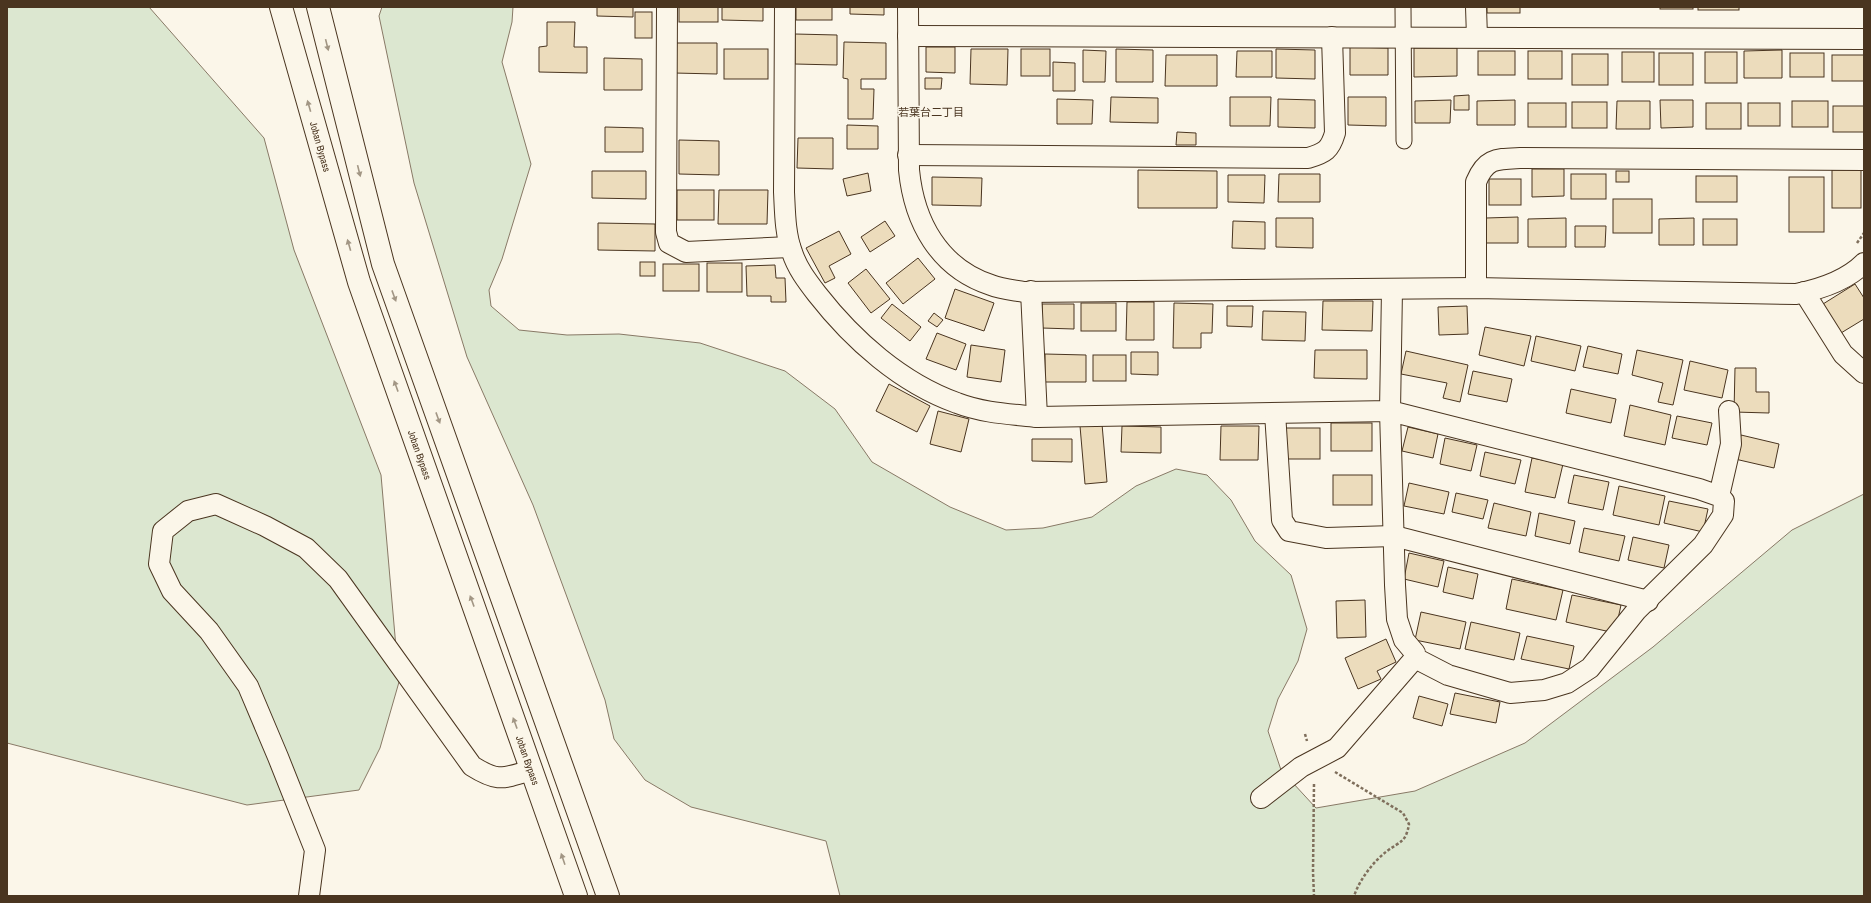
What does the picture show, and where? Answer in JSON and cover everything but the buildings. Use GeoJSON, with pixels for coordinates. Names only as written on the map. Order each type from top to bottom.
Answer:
{"type":"FeatureCollection","features":[{"type":"Feature","properties":{"kind":"highway","name":"Joban Bypass"},"geometry":{"type":"LineString","coordinates":[[281,7],[359,282],[576,896]]}},
{"type":"Feature","properties":{"kind":"highway"},"geometry":{"type":"LineString","coordinates":[[318,7],[383,264],[608,896]]}},
{"type":"Feature","properties":{"kind":"street"},"geometry":{"type":"LineString","coordinates":[[667,7],[666,232],[669,243],[686,252],[790,247]]}},
{"type":"Feature","properties":{"kind":"street"},"geometry":{"type":"LineString","coordinates":[[785,7],[784,192],[785,216],[790,247],[804,277],[830,310],[862,343],[883,361],[919,385],[957,404],[986,412],[1037,416],[1390,410],[1699,489],[1719,496],[1724,501],[1723,515],[1703,545],[1648,601],[1636,611],[1590,668],[1567,683],[1544,690],[1510,693],[1448,675],[1415,658]]}},
{"type":"Feature","properties":{"kind":"street"},"geometry":{"type":"LineString","coordinates":[[908,7],[908,155],[911,190],[915,208],[929,236],[940,252],[956,266],[991,285],[1024,292],[1476,288],[1756,294],[1804,292],[1838,282],[1864,263]]}},
{"type":"Feature","properties":{"kind":"street"},"geometry":{"type":"LineString","coordinates":[[1403,7],[1404,141]]}},
{"type":"Feature","properties":{"kind":"street"},"geometry":{"type":"LineString","coordinates":[[1476,7],[1476,37]]}},
{"type":"Feature","properties":{"kind":"street"},"geometry":{"type":"LineString","coordinates":[[908,36],[1864,39]]}},
{"type":"Feature","properties":{"kind":"street"},"geometry":{"type":"LineString","coordinates":[[908,155],[1301,158],[1315,156],[1322,154],[1331,145],[1335,133],[1332,37]]}},
{"type":"Feature","properties":{"kind":"street"},"geometry":{"type":"LineString","coordinates":[[1476,288],[1476,182],[1481,170],[1494,160],[1520,158],[1864,160]]}},
{"type":"Feature","properties":{"kind":"street"},"geometry":{"type":"LineString","coordinates":[[1261,798],[1301,767],[1337,748],[1415,658],[1415,653],[1404,640],[1397,619],[1390,410],[1392,289]]}},
{"type":"Feature","properties":{"kind":"street"},"geometry":{"type":"LineString","coordinates":[[1031,292],[1037,416]]}},
{"type":"Feature","properties":{"kind":"street"},"geometry":{"type":"LineString","coordinates":[[1804,292],[1843,354],[1864,373]]}},
{"type":"Feature","properties":{"kind":"street"},"geometry":{"type":"LineString","coordinates":[[1719,496],[1731,444],[1729,411]]}},
{"type":"Feature","properties":{"kind":"street"},"geometry":{"type":"LineString","coordinates":[[1275,413],[1282,520],[1289,531],[1326,538],[1394,536],[1648,601]]}},
{"type":"Feature","properties":{"kind":"street"},"geometry":{"type":"LineString","coordinates":[[309,896],[315,850],[248,686],[209,631],[172,591],[159,564],[163,531],[188,511],[216,504],[265,526],[306,548],[338,579],[472,766],[488,776],[502,778],[532,770]]}},
{"type":"Feature","properties":{"kind":"path"},"geometry":{"type":"LineString","coordinates":[[1314,760],[1314,896]]}},
{"type":"Feature","properties":{"kind":"path"},"geometry":{"type":"LineString","coordinates":[[1314,760],[1403,813],[1409,824],[1407,834],[1402,842],[1388,851],[1370,868],[1357,888],[1354,896]]}},
{"type":"Feature","properties":{"kind":"green space"},"geometry":{"type":"Polygon","coordinates":[[[7,7],[149,7],[264,138],[294,250],[381,475],[399,682],[380,748],[359,790],[247,805],[7,743],[7,7]]]}},
{"type":"Feature","properties":{"kind":"green space"},"geometry":{"type":"Polygon","coordinates":[[[382,7],[513,7],[512,22],[502,62],[531,164],[502,259],[489,290],[491,306],[519,330],[567,335],[619,334],[700,343],[785,371],[835,409],[872,462],[950,507],[1006,530],[1043,528],[1092,517],[1136,486],[1176,469],[1207,475],[1231,500],[1255,541],[1291,575],[1307,629],[1298,661],[1278,699],[1268,731],[1281,770],[1316,808],[1415,791],[1525,743],[1653,647],[1792,530],[1864,494],[1864,896],[840,896],[826,841],[691,807],[645,780],[614,739],[605,700],[533,505],[467,357],[414,183],[379,16],[382,7]]]}},
{"type":"Feature","properties":{"kind":"district","name":"若葉台二丁目"},"geometry":{"type":"Point","coordinates":[931,112]}}]}
